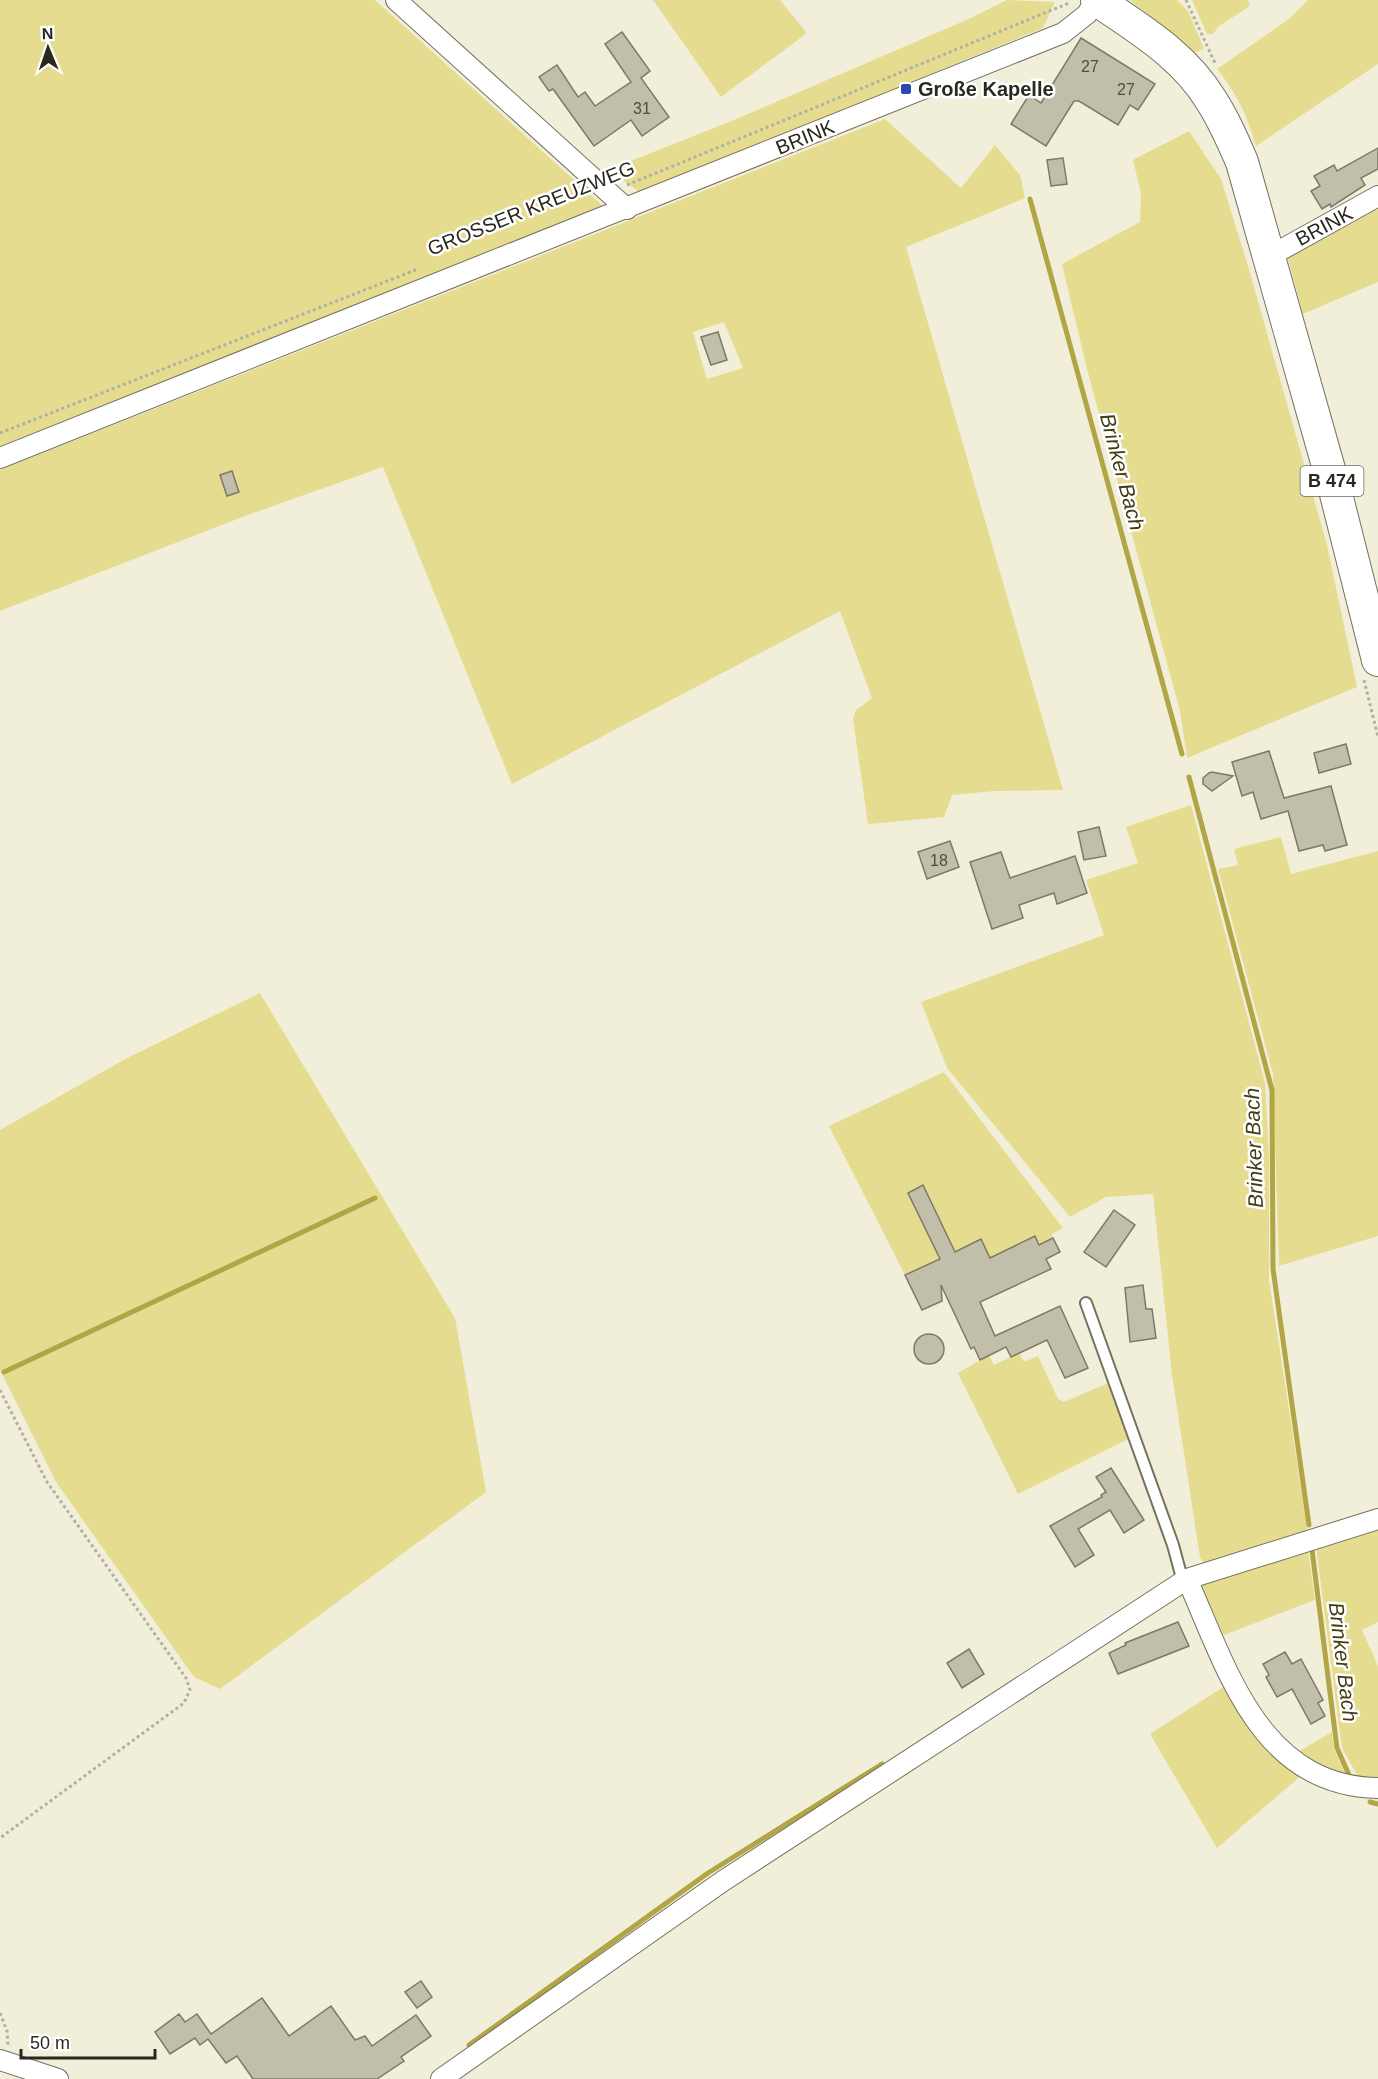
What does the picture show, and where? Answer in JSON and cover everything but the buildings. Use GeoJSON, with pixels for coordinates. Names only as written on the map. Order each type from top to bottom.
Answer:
{"type":"FeatureCollection","features":[{"type":"Feature","properties":{"kind":"main road","name":"B 474"},"geometry":{"type":"LineString","coordinates":[[1082,1],[1172,53],[1211,99],[1242,162],[1270,256],[1378,660]]}},
{"type":"Feature","properties":{"kind":"street"},"geometry":{"type":"LineString","coordinates":[[396,0],[627,209]]}},
{"type":"Feature","properties":{"kind":"street","name":"BRINK"},"geometry":{"type":"LineString","coordinates":[[0,458],[1063,33],[1088,14],[1082,1]]}},
{"type":"Feature","properties":{"kind":"street","name":"BRINK"},"geometry":{"type":"LineString","coordinates":[[1270,256],[1378,196]]}},
{"type":"Feature","properties":{"kind":"street"},"geometry":{"type":"LineString","coordinates":[[441,2079],[723,1881],[1185,1580],[1378,1519]]}},
{"type":"Feature","properties":{"kind":"street"},"geometry":{"type":"LineString","coordinates":[[1185,1580],[1242,1703],[1261,1730],[1285,1755],[1311,1771],[1342,1782],[1378,1788]]}},
{"type":"Feature","properties":{"kind":"street"},"geometry":{"type":"LineString","coordinates":[[2,2061],[58,2079]]}},
{"type":"Feature","properties":{"kind":"lane"},"geometry":{"type":"LineString","coordinates":[[1086,1304],[1185,1580]]}},
{"type":"Feature","properties":{"kind":"path"},"geometry":{"type":"LineString","coordinates":[[1186,0],[1215,61]]}},
{"type":"Feature","properties":{"kind":"path","name":"GROSSER KREUZWEG"},"geometry":{"type":"LineString","coordinates":[[609,192],[1082,1]]}},
{"type":"Feature","properties":{"kind":"path","name":"GROSSER KREUZWEG"},"geometry":{"type":"LineString","coordinates":[[0,433],[421,268]]}},
{"type":"Feature","properties":{"kind":"path"},"geometry":{"type":"LineString","coordinates":[[0,1390],[47,1482],[186,1678],[190,1690],[184,1704],[0,1838]]}},
{"type":"Feature","properties":{"kind":"path"},"geometry":{"type":"LineString","coordinates":[[0,2013],[7,2031],[8,2048],[2,2061]]}},
{"type":"Feature","properties":{"kind":"shaded area"},"geometry":{"type":"Polygon","coordinates":[[[0,0],[375,0],[604,207],[0,446],[0,0]]]}},
{"type":"Feature","properties":{"kind":"shaded area"},"geometry":{"type":"Polygon","coordinates":[[[653,0],[780,0],[807,33],[721,97],[653,0]]]}},
{"type":"Feature","properties":{"kind":"shaded area"},"geometry":{"type":"Polygon","coordinates":[[[1007,0],[1055,2],[1043,28],[641,193],[608,170],[734,120],[971,18],[1007,0]]]}},
{"type":"Feature","properties":{"kind":"shaded area"},"geometry":{"type":"Polygon","coordinates":[[[1130,0],[1177,0],[1188,11],[1204,49],[1189,55],[1174,35],[1130,0]]]}},
{"type":"Feature","properties":{"kind":"shaded area"},"geometry":{"type":"Polygon","coordinates":[[[1192,0],[1248,0],[1250,6],[1219,26],[1213,34],[1207,34],[1192,0]]]}},
{"type":"Feature","properties":{"kind":"shaded area"},"geometry":{"type":"Polygon","coordinates":[[[1308,0],[1378,0],[1378,64],[1256,146],[1241,105],[1217,69],[1289,19],[1308,0]]]}},
{"type":"Feature","properties":{"kind":"shaded area"},"geometry":{"type":"Polygon","coordinates":[[[885,119],[961,188],[995,145],[1020,175],[1025,198],[906,247],[1063,790],[995,791],[952,795],[944,817],[868,824],[853,719],[856,710],[872,698],[840,611],[512,784],[383,467],[245,516],[0,611],[0,470],[885,119]],[[724,322],[693,332],[707,379],[743,368],[724,322]]]}},
{"type":"Feature","properties":{"kind":"shaded area"},"geometry":{"type":"Polygon","coordinates":[[[1189,131],[1221,179],[1248,266],[1327,545],[1357,687],[1187,758],[1180,711],[1087,369],[1062,264],[1140,222],[1141,193],[1133,160],[1189,131]]]}},
{"type":"Feature","properties":{"kind":"shaded area"},"geometry":{"type":"Polygon","coordinates":[[[1378,205],[1378,282],[1303,314],[1287,255],[1378,205]]]}},
{"type":"Feature","properties":{"kind":"shaded area"},"geometry":{"type":"Polygon","coordinates":[[[1191,805],[1265,1083],[1269,1159],[1269,1280],[1308,1533],[1205,1566],[1200,1557],[1172,1375],[1153,1194],[1106,1197],[1070,1217],[947,1068],[921,1002],[1104,935],[1086,880],[1138,863],[1126,827],[1191,805]]]}},
{"type":"Feature","properties":{"kind":"shaded area"},"geometry":{"type":"Polygon","coordinates":[[[1281,837],[1291,874],[1378,851],[1378,1236],[1279,1266],[1273,1074],[1218,869],[1238,865],[1234,849],[1281,837]]]}},
{"type":"Feature","properties":{"kind":"shaded area"},"geometry":{"type":"Polygon","coordinates":[[[260,993],[455,1318],[486,1492],[220,1689],[194,1677],[56,1482],[0,1370],[0,1130],[127,1058],[260,993]]]}},
{"type":"Feature","properties":{"kind":"shaded area"},"geometry":{"type":"Polygon","coordinates":[[[944,1072],[1063,1228],[1052,1234],[1053,1238],[1039,1245],[1035,1237],[990,1258],[981,1240],[955,1252],[923,1186],[908,1193],[939,1259],[905,1275],[829,1126],[944,1072]]]}},
{"type":"Feature","properties":{"kind":"shaded area"},"geometry":{"type":"Polygon","coordinates":[[[1019,1353],[1024,1362],[1038,1356],[1058,1399],[1064,1402],[1108,1383],[1128,1439],[1018,1494],[958,1373],[989,1355],[994,1365],[1019,1353]]]}},
{"type":"Feature","properties":{"kind":"shaded area"},"geometry":{"type":"Polygon","coordinates":[[[1378,1528],[1378,1622],[1362,1630],[1378,1666],[1378,1783],[1360,1780],[1342,1748],[1316,1546],[1378,1528]]]}},
{"type":"Feature","properties":{"kind":"shaded area"},"geometry":{"type":"Polygon","coordinates":[[[1308,1549],[1315,1600],[1219,1637],[1197,1584],[1308,1549]]]}},
{"type":"Feature","properties":{"kind":"shaded area"},"geometry":{"type":"Polygon","coordinates":[[[1225,1686],[1249,1725],[1267,1746],[1304,1773],[1217,1848],[1150,1734],[1225,1686]]]}},
{"type":"Feature","properties":{"kind":"shaded area"},"geometry":{"type":"Polygon","coordinates":[[[1332,1732],[1334,1750],[1346,1775],[1296,1753],[1332,1732]]]}},
{"type":"Feature","properties":{"kind":"waterway","name":"Brinker Bach"},"geometry":{"type":"LineString","coordinates":[[1030,199],[1182,754]]}},
{"type":"Feature","properties":{"kind":"waterway","name":"Brinker Bach"},"geometry":{"type":"LineString","coordinates":[[1189,777],[1272,1090],[1273,1269],[1309,1525]]}},
{"type":"Feature","properties":{"kind":"waterway"},"geometry":{"type":"LineString","coordinates":[[4,1372],[375,1198]]}},
{"type":"Feature","properties":{"kind":"waterway","name":"Brinker Bach"},"geometry":{"type":"LineString","coordinates":[[1312,1550],[1337,1748],[1349,1775]]}},
{"type":"Feature","properties":{"kind":"waterway"},"geometry":{"type":"LineString","coordinates":[[469,2045],[708,1873],[882,1764]]}},
{"type":"Feature","properties":{"kind":"waterway","name":"Brinker Bach"},"geometry":{"type":"LineString","coordinates":[[1370,1802],[1378,1804]]}},
{"type":"Feature","properties":{"kind":"place","name":"Große Kapelle"},"geometry":{"type":"Point","coordinates":[906,89]}}]}
